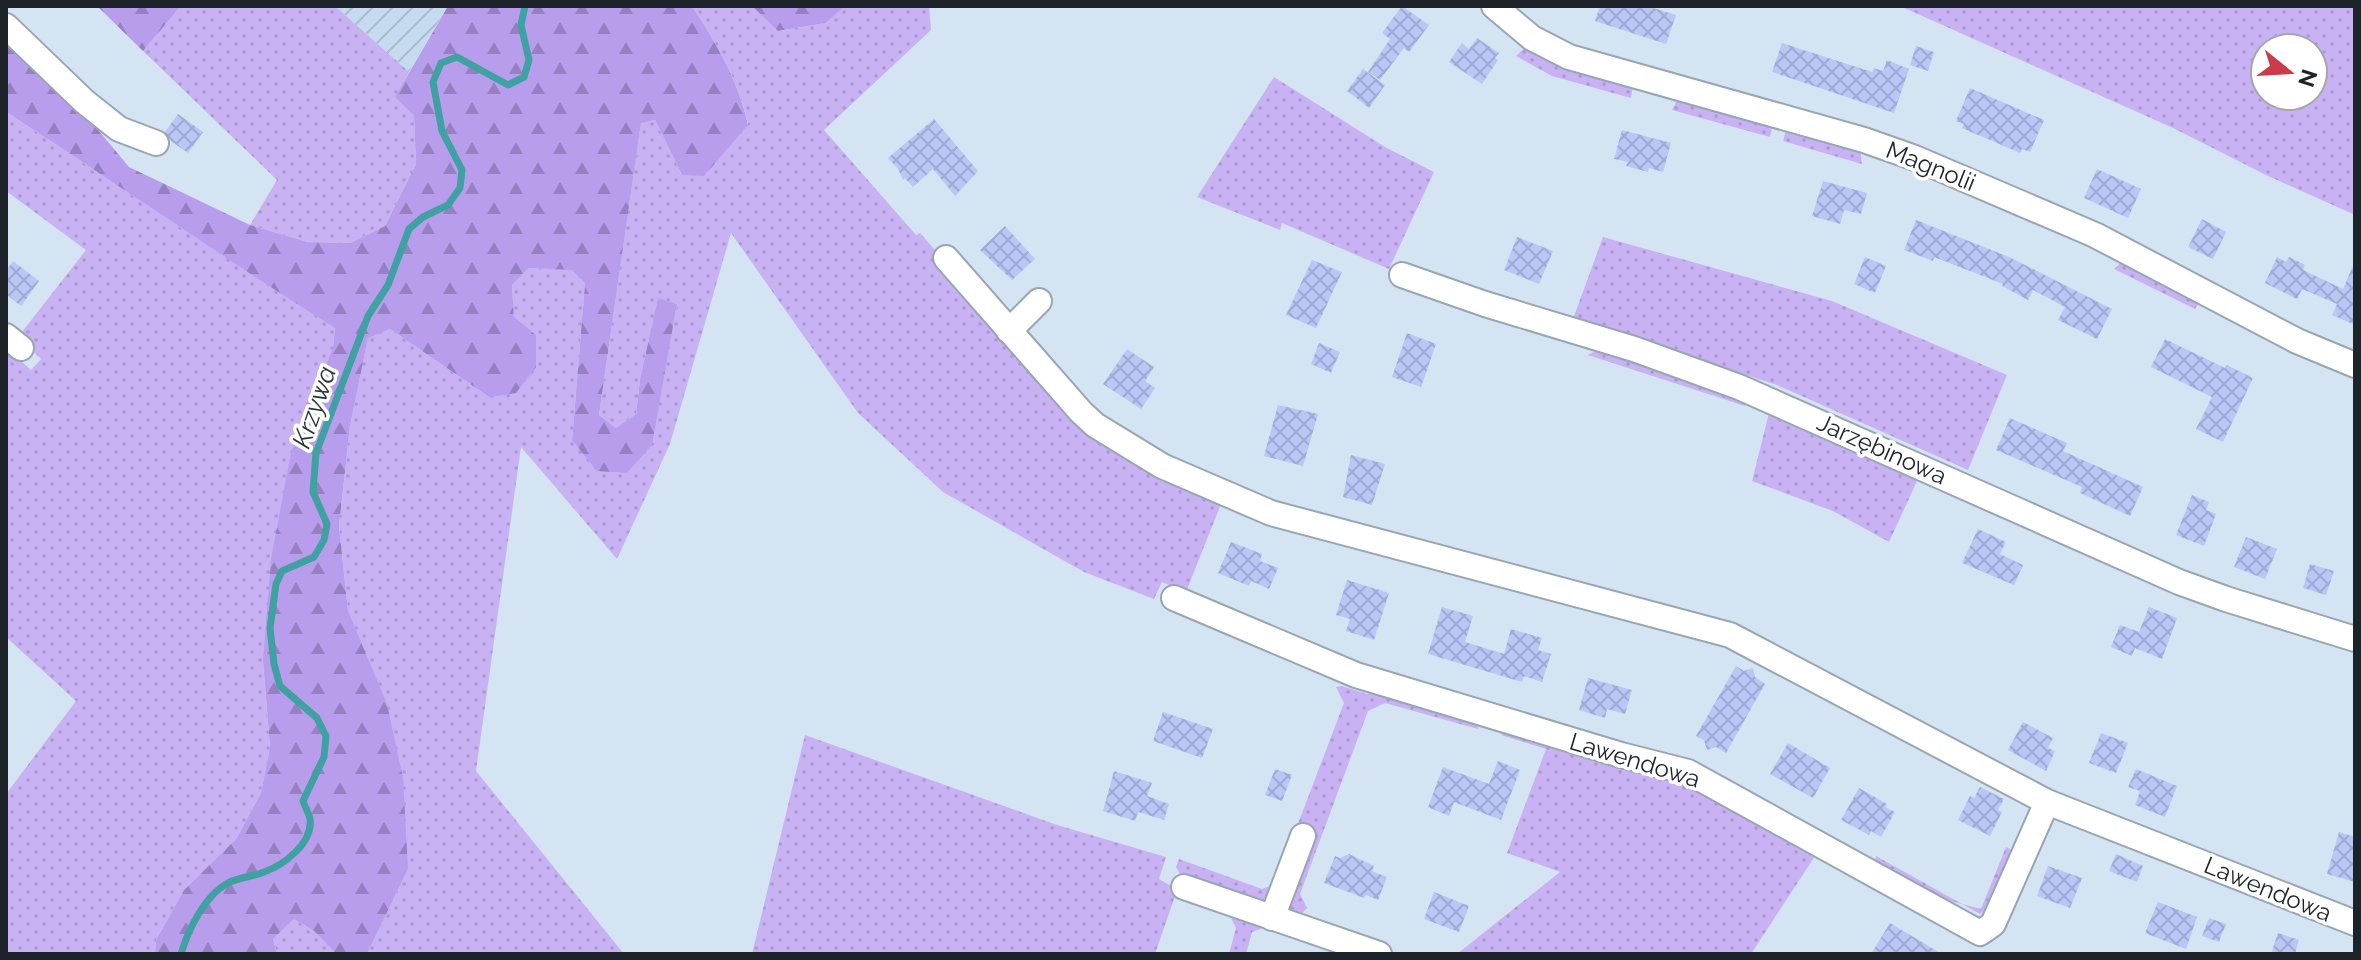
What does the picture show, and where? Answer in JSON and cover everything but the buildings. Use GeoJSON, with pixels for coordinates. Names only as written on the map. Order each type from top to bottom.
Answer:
{"type":"FeatureCollection","features":[{"type":"Feature","properties":{"kind":"street","name":"Magnolii"},"geometry":{"type":"LineString","coordinates":[[1494,6],[1532,38],[1569,57],[1864,140],[1915,158],[2095,235],[2297,341],[2355,365]]}},
{"type":"Feature","properties":{"kind":"street"},"geometry":{"type":"LineString","coordinates":[[6,26],[85,102],[119,129],[156,143]]}},
{"type":"Feature","properties":{"kind":"street","name":"Lawendowa"},"geometry":{"type":"LineString","coordinates":[[946,258],[1081,412],[1128,446],[1188,478],[1291,519],[1730,635],[2047,802],[2355,923]]}},
{"type":"Feature","properties":{"kind":"street","name":"Jarzębinowa"},"geometry":{"type":"LineString","coordinates":[[1402,275],[1485,304],[1634,349],[1739,387],[2179,582],[2355,639]]}},
{"type":"Feature","properties":{"kind":"street"},"geometry":{"type":"LineString","coordinates":[[1009,331],[1039,301]]}},
{"type":"Feature","properties":{"kind":"street","name":"Lawendowa"},"geometry":{"type":"LineString","coordinates":[[1174,598],[1356,675],[1593,747],[1688,772],[1980,933],[1993,924],[2047,802]]}},
{"type":"Feature","properties":{"kind":"street"},"geometry":{"type":"LineString","coordinates":[[1272,918],[1303,836]]}},
{"type":"Feature","properties":{"kind":"street"},"geometry":{"type":"LineString","coordinates":[[1184,887],[1379,954]]}},
{"type":"Feature","properties":{"kind":"shaded area"},"geometry":{"type":"Polygon","coordinates":[[[181,6],[335,6],[409,72],[396,97],[414,116],[416,164],[385,226],[350,243],[308,242],[250,225],[277,180],[143,51],[181,6]]]}},
{"type":"Feature","properties":{"kind":"shaded area"},"geometry":{"type":"Polygon","coordinates":[[[335,6],[446,6],[447,7],[409,72],[335,6]]]}},
{"type":"Feature","properties":{"kind":"shaded area"},"geometry":{"type":"Polygon","coordinates":[[[692,6],[752,6],[779,31],[826,23],[845,6],[929,6],[931,30],[824,130],[916,235],[920,233],[1077,414],[1223,499],[1186,592],[1162,582],[1154,599],[1084,572],[943,492],[858,413],[731,233],[670,444],[617,559],[521,447],[476,771],[624,954],[367,954],[408,869],[348,611],[339,526],[350,426],[368,337],[390,329],[489,397],[514,317],[512,285],[529,268],[572,269],[585,283],[572,440],[651,445],[677,304],[658,299],[640,379],[636,414],[616,428],[599,415],[641,122],[655,120],[682,175],[704,175],[748,124],[726,63],[692,6]]]}},
{"type":"Feature","properties":{"kind":"shaded area"},"geometry":{"type":"Polygon","coordinates":[[[1900,6],[2355,6],[2355,215],[2173,128],[1900,6]]]}},
{"type":"Feature","properties":{"kind":"shaded area"},"geometry":{"type":"Polygon","coordinates":[[[1528,45],[1633,85],[1631,98],[1552,76],[1516,56],[1528,45]]]}},
{"type":"Feature","properties":{"kind":"shaded area"},"geometry":{"type":"Polygon","coordinates":[[[1274,77],[1385,147],[1434,172],[1389,269],[1282,223],[1280,230],[1197,197],[1274,77]]]}},
{"type":"Feature","properties":{"kind":"shaded area"},"geometry":{"type":"Polygon","coordinates":[[[1679,97],[1773,123],[1770,137],[1672,110],[1679,97]]]}},
{"type":"Feature","properties":{"kind":"shaded area"},"geometry":{"type":"Polygon","coordinates":[[[6,112],[335,327],[333,348],[263,661],[270,748],[261,793],[236,839],[184,890],[156,940],[155,954],[6,954],[6,794],[76,701],[6,637],[6,347],[31,370],[41,359],[18,337],[86,250],[6,191],[6,112]]]}},
{"type":"Feature","properties":{"kind":"shaded area"},"geometry":{"type":"Polygon","coordinates":[[[1787,127],[1860,148],[1862,164],[1783,141],[1787,127]]]}},
{"type":"Feature","properties":{"kind":"shaded area"},"geometry":{"type":"Polygon","coordinates":[[[1603,237],[1832,301],[2007,375],[1968,470],[1777,385],[1573,319],[1603,237]]]}},
{"type":"Feature","properties":{"kind":"shaded area"},"geometry":{"type":"Polygon","coordinates":[[[2125,259],[2202,298],[2195,309],[2114,269],[2125,259]]]}},
{"type":"Feature","properties":{"kind":"shaded area"},"geometry":{"type":"Polygon","coordinates":[[[1599,349],[1744,397],[1745,406],[1588,355],[1599,349]]]}},
{"type":"Feature","properties":{"kind":"shaded area"},"geometry":{"type":"Polygon","coordinates":[[[1769,413],[1918,479],[1889,542],[1833,511],[1752,481],[1769,413]]]}},
{"type":"Feature","properties":{"kind":"shaded area"},"geometry":{"type":"Polygon","coordinates":[[[1336,687],[1367,694],[1381,691],[1477,722],[1478,729],[1385,703],[1368,711],[1300,894],[1307,908],[1297,918],[1270,901],[1261,905],[1182,878],[1176,867],[1179,859],[1262,889],[1275,884],[1344,703],[1336,687]]]}},
{"type":"Feature","properties":{"kind":"shaded area"},"geometry":{"type":"Polygon","coordinates":[[[1504,731],[1689,778],[1817,853],[1751,954],[1457,954],[1560,872],[1507,853],[1546,749],[1501,735],[1504,731]]]}},
{"type":"Feature","properties":{"kind":"shaded area"},"geometry":{"type":"Polygon","coordinates":[[[805,735],[1057,825],[1166,857],[1159,879],[1176,889],[1268,926],[1252,932],[1246,954],[1229,954],[1236,928],[1229,913],[1175,896],[1155,954],[752,954],[805,735]]]}},
{"type":"Feature","properties":{"kind":"shaded area"},"geometry":{"type":"Polygon","coordinates":[[[2006,847],[2010,849],[2011,856],[1989,908],[1980,914],[1962,904],[1981,909],[2006,847]]]}},
{"type":"Feature","properties":{"kind":"shaded area"},"geometry":{"type":"Polygon","coordinates":[[[1876,856],[1962,904],[1928,896],[1875,862],[1876,856]]]}},
{"type":"Feature","properties":{"kind":"shaded area"},"geometry":{"type":"Polygon","coordinates":[[[294,919],[314,931],[336,954],[277,954],[273,939],[294,919]]]}},
{"type":"Feature","properties":{"kind":"green space"},"geometry":{"type":"Polygon","coordinates":[[[97,6],[181,6],[143,51],[97,6]]]}},
{"type":"Feature","properties":{"kind":"green space"},"geometry":{"type":"Polygon","coordinates":[[[448,6],[692,6],[733,78],[748,125],[704,176],[682,175],[655,120],[641,123],[599,415],[616,428],[636,414],[640,379],[658,298],[677,304],[652,445],[627,473],[597,471],[572,440],[585,283],[572,270],[529,268],[512,285],[514,317],[536,335],[536,367],[516,393],[489,397],[390,329],[368,338],[350,426],[339,526],[348,611],[387,704],[403,778],[408,869],[367,954],[336,954],[314,931],[294,919],[273,939],[277,954],[155,954],[156,940],[184,890],[236,839],[261,793],[270,747],[263,661],[271,559],[291,453],[333,348],[335,328],[6,112],[6,36],[74,101],[129,167],[250,225],[308,242],[350,243],[385,226],[416,164],[414,116],[395,97],[448,6]]]}},
{"type":"Feature","properties":{"kind":"green space"},"geometry":{"type":"Polygon","coordinates":[[[752,6],[845,6],[826,23],[778,31],[752,6]]]}},
{"type":"Feature","properties":{"kind":"waterway","name":"Krzywa"},"geometry":{"type":"LineString","coordinates":[[181,954],[198,914],[212,896],[232,881],[260,874],[280,864],[296,852],[310,828],[303,801],[324,757],[326,736],[317,718],[280,686],[270,628],[276,584],[282,571],[314,557],[324,540],[327,524],[313,492],[316,453],[368,316],[388,285],[409,229],[423,217],[448,205],[460,188],[462,170],[442,131],[433,82],[441,63],[457,57],[508,85],[524,77],[529,60],[521,25],[525,6]]}}]}
